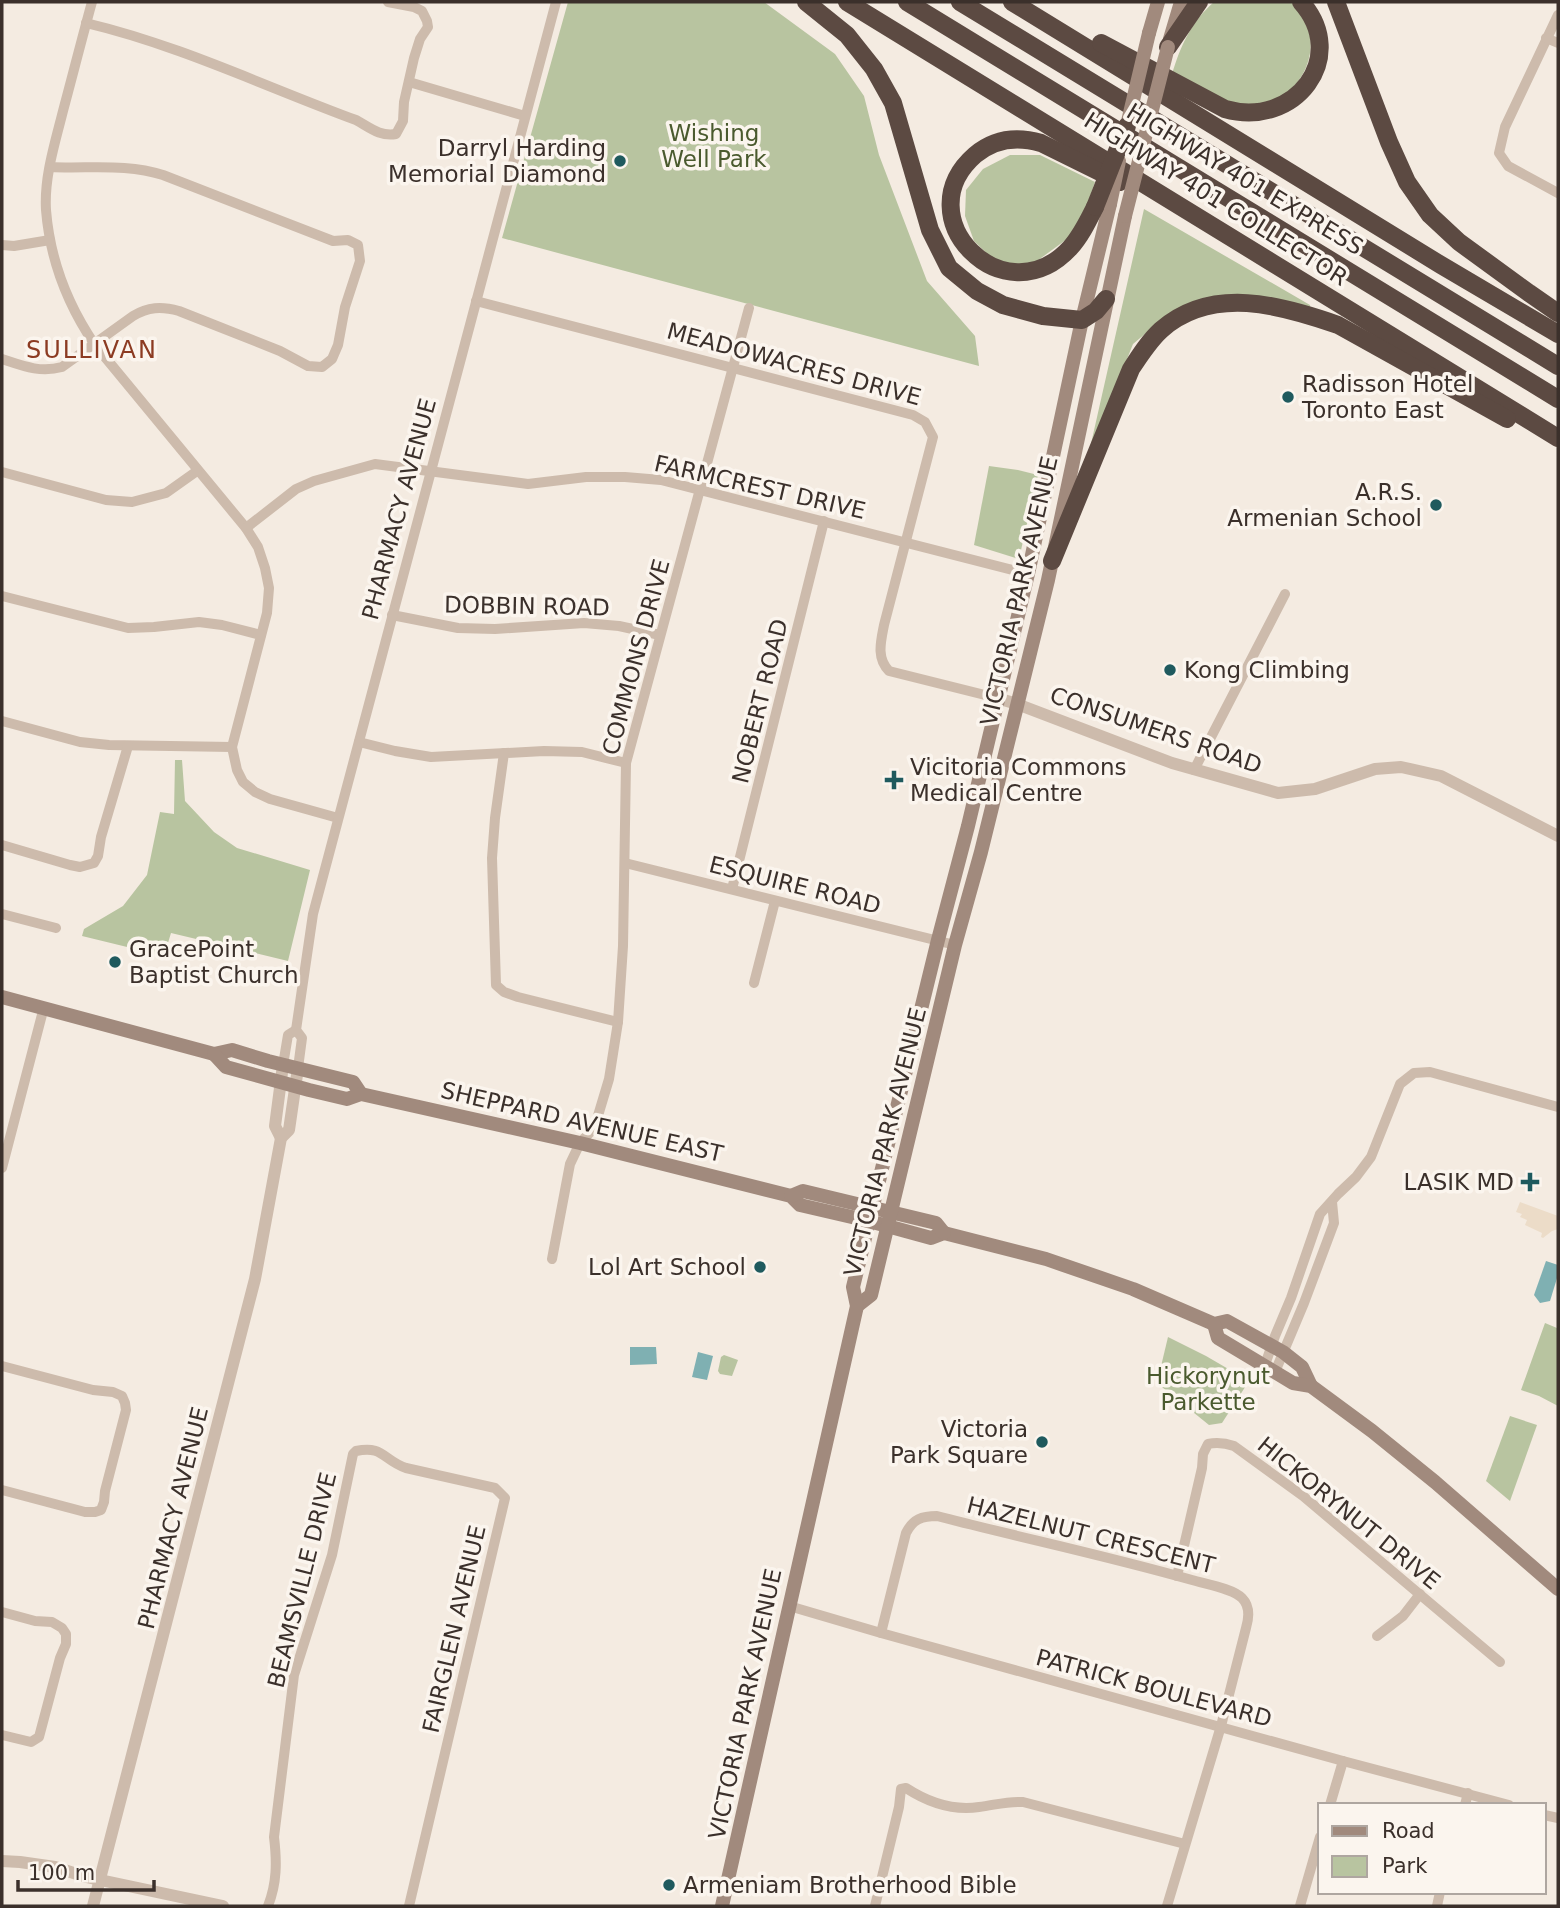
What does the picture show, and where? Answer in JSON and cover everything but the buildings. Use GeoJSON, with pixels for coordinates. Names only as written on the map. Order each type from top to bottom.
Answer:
{"type":"FeatureCollection","features":[{"type":"Feature","properties":{"kind":"highway"},"geometry":{"type":"LineString","coordinates":[[806,2],[847,35],[874,69],[893,103],[930,230],[949,268],[977,291],[1003,305],[1043,316],[1083,320],[1096,311],[1106,299]]}},
{"type":"Feature","properties":{"kind":"highway","name":"HIGHWAY 401 COLLECTOR"},"geometry":{"type":"LineString","coordinates":[[847,2],[1558,438]]}},
{"type":"Feature","properties":{"kind":"highway","name":"HIGHWAY 401 EXPRESS"},"geometry":{"type":"LineString","coordinates":[[907,2],[1558,398]]}},
{"type":"Feature","properties":{"kind":"highway","name":"HIGHWAY 401 EXPRESS"},"geometry":{"type":"LineString","coordinates":[[960,2],[1558,366]]}},
{"type":"Feature","properties":{"kind":"highway"},"geometry":{"type":"LineString","coordinates":[[1012,2],[1558,334]]}},
{"type":"Feature","properties":{"kind":"highway"},"geometry":{"type":"LineString","coordinates":[[1024,2],[1214,104],[1246,113],[1276,109],[1290,102],[1310,80],[1316,67],[1319,40],[1308,10],[1301,2]]}},
{"type":"Feature","properties":{"kind":"highway"},"geometry":{"type":"LineString","coordinates":[[1168,47],[1199,2]]}},
{"type":"Feature","properties":{"kind":"highway"},"geometry":{"type":"LineString","coordinates":[[1336,2],[1389,142],[1407,182],[1430,215],[1459,242],[1558,313]]}},
{"type":"Feature","properties":{"kind":"highway"},"geometry":{"type":"LineString","coordinates":[[1127,126],[1102,205],[1061,256],[1040,268],[1016,272],[995,268],[970,252],[956,230],[952,204],[957,180],[977,153],[1006,140],[1029,140],[1047,146],[1084,163],[1248,248]]}},
{"type":"Feature","properties":{"kind":"highway"},"geometry":{"type":"LineString","coordinates":[[1052,561],[1131,369],[1144,348],[1161,330],[1180,316],[1222,302],[1268,305],[1338,325],[1480,405],[1558,445]]}},
{"type":"Feature","properties":{"kind":"main road"},"geometry":{"type":"LineString","coordinates":[[1127,126],[1158,2]]}},
{"type":"Feature","properties":{"kind":"main road","name":"VICTORIA PARK AVENUE"},"geometry":{"type":"LineString","coordinates":[[857,1306],[871,1295],[892,1211],[955,945],[981,852],[1052,561],[1125,216],[1181,2]]}},
{"type":"Feature","properties":{"kind":"main road","name":"VICTORIA PARK AVENUE"},"geometry":{"type":"LineString","coordinates":[[722,1906],[857,1306],[853,1287],[1028,574],[1083,320],[1102,205]]}},
{"type":"Feature","properties":{"kind":"main road","name":"SHEPPARD AVENUE EAST"},"geometry":{"type":"LineString","coordinates":[[2,997],[214,1054],[232,1050],[353,1082],[362,1094]]}},
{"type":"Feature","properties":{"kind":"main road","name":"SHEPPARD AVENUE EAST"},"geometry":{"type":"LineString","coordinates":[[214,1054],[226,1067],[347,1099],[362,1094],[580,1143],[791,1196],[803,1191],[871,1214],[888,1227],[931,1238],[944,1233],[1064,1265],[1133,1289],[1214,1324],[1227,1321],[1303,1367],[1311,1386]]}},
{"type":"Feature","properties":{"kind":"main road","name":"SHEPPARD AVENUE EAST"},"geometry":{"type":"LineString","coordinates":[[871,1214],[892,1211],[936,1223],[944,1233]]}},
{"type":"Feature","properties":{"kind":"main road","name":"SHEPPARD AVENUE EAST"},"geometry":{"type":"LineString","coordinates":[[1214,1324],[1218,1338],[1293,1383],[1311,1386],[1372,1432],[1558,1589]]}},
{"type":"Feature","properties":{"kind":"street"},"geometry":{"type":"LineString","coordinates":[[92,2],[50,167],[46,208],[50,240],[61,282],[82,326],[95,345],[246,528],[258,547],[269,588],[267,613],[232,747],[237,770],[243,782],[270,799],[338,818]]}},
{"type":"Feature","properties":{"kind":"street"},"geometry":{"type":"LineString","coordinates":[[86,23],[143,37],[170,47],[356,120],[382,135],[396,134],[403,121],[404,102],[420,39],[428,27],[422,11],[388,2]]}},
{"type":"Feature","properties":{"kind":"street","name":"PHARMACY AVENUE"},"geometry":{"type":"LineString","coordinates":[[281,1138],[289,1130],[296,1086],[302,1038],[296,1030],[313,914],[556,2]]}},
{"type":"Feature","properties":{"kind":"street"},"geometry":{"type":"LineString","coordinates":[[1558,15],[1505,127],[1499,153],[1508,166],[1558,193]]}},
{"type":"Feature","properties":{"kind":"street"},"geometry":{"type":"LineString","coordinates":[[1546,38],[1558,43]]}},
{"type":"Feature","properties":{"kind":"street"},"geometry":{"type":"LineString","coordinates":[[409,82],[525,116]]}},
{"type":"Feature","properties":{"kind":"street"},"geometry":{"type":"LineString","coordinates":[[2,359],[31,369],[51,370],[62,367],[143,310],[163,307],[280,351],[308,366],[322,367],[332,359],[338,345],[345,307],[359,268],[360,249],[348,240],[333,241],[148,170],[121,167],[50,167]]}},
{"type":"Feature","properties":{"kind":"street"},"geometry":{"type":"LineString","coordinates":[[2,245],[14,246],[50,240]]}},
{"type":"Feature","properties":{"kind":"street","name":"MEADOWACRES DRIVE"},"geometry":{"type":"LineString","coordinates":[[476,301],[913,415],[925,422],[933,437],[884,625],[880,651],[884,665],[889,671],[1017,704]]}},
{"type":"Feature","properties":{"kind":"street","name":"COMMONS DRIVE"},"geometry":{"type":"LineString","coordinates":[[552,1259],[570,1164],[580,1143],[594,1128],[609,1079],[618,1022],[624,946],[626,764],[749,308]]}},
{"type":"Feature","properties":{"kind":"street","name":"FARMCREST DRIVE"},"geometry":{"type":"LineString","coordinates":[[246,528],[288,493],[314,481],[375,464],[528,484],[586,477],[625,477],[661,480],[701,489],[1028,574]]}},
{"type":"Feature","properties":{"kind":"street"},"geometry":{"type":"LineString","coordinates":[[2,472],[106,500],[132,502],[166,494],[197,471]]}},
{"type":"Feature","properties":{"kind":"street","name":"NOBERT ROAD"},"geometry":{"type":"LineString","coordinates":[[732,889],[824,522]]}},
{"type":"Feature","properties":{"kind":"street"},"geometry":{"type":"LineString","coordinates":[[1194,770],[1284,594]]}},
{"type":"Feature","properties":{"kind":"street"},"geometry":{"type":"LineString","coordinates":[[2,596],[128,628],[200,622],[261,635]]}},
{"type":"Feature","properties":{"kind":"street","name":"DOBBIN ROAD"},"geometry":{"type":"LineString","coordinates":[[392,615],[458,628],[495,629],[584,622],[660,635]]}},
{"type":"Feature","properties":{"kind":"street","name":"CONSUMERS ROAD"},"geometry":{"type":"LineString","coordinates":[[1017,704],[1194,770],[1278,793],[1315,789],[1375,769],[1401,767],[1441,776],[1558,836]]}},
{"type":"Feature","properties":{"kind":"street"},"geometry":{"type":"LineString","coordinates":[[2,721],[80,742],[128,746],[232,747]]}},
{"type":"Feature","properties":{"kind":"street"},"geometry":{"type":"LineString","coordinates":[[359,742],[431,757],[544,751],[582,752],[626,764]]}},
{"type":"Feature","properties":{"kind":"street"},"geometry":{"type":"LineString","coordinates":[[2,845],[80,867],[94,863],[99,856],[101,837],[128,746]]}},
{"type":"Feature","properties":{"kind":"street"},"geometry":{"type":"LineString","coordinates":[[504,753],[492,858],[496,985],[504,992],[518,997],[618,1022]]}},
{"type":"Feature","properties":{"kind":"street","name":"ESQUIRE ROAD"},"geometry":{"type":"LineString","coordinates":[[625,863],[955,945]]}},
{"type":"Feature","properties":{"kind":"street"},"geometry":{"type":"LineString","coordinates":[[754,983],[775,901]]}},
{"type":"Feature","properties":{"kind":"street"},"geometry":{"type":"LineString","coordinates":[[2,914],[55,928]]}},
{"type":"Feature","properties":{"kind":"street"},"geometry":{"type":"LineString","coordinates":[[2,1168],[44,1007]]}},
{"type":"Feature","properties":{"kind":"street","name":"PHARMACY AVENUE"},"geometry":{"type":"LineString","coordinates":[[93,1906],[256,1279],[281,1138],[275,1126],[283,1065],[288,1035],[296,1030]]}},
{"type":"Feature","properties":{"kind":"street"},"geometry":{"type":"LineString","coordinates":[[1270,1368],[1320,1214],[1356,1177],[1371,1157],[1399,1084],[1414,1073],[1430,1072],[1558,1107]]}},
{"type":"Feature","properties":{"kind":"street"},"geometry":{"type":"LineString","coordinates":[[1277,1349],[1304,1303],[1334,1223],[1332,1202]]}},
{"type":"Feature","properties":{"kind":"street"},"geometry":{"type":"LineString","coordinates":[[2,1366],[93,1390],[113,1392],[122,1396],[125,1403],[101,1510],[85,1513],[2,1490]]}},
{"type":"Feature","properties":{"kind":"street","name":"HICKORYNUT DRIVE"},"geometry":{"type":"LineString","coordinates":[[1177,1576],[1204,1450],[1208,1444],[1220,1442],[1234,1447],[1303,1496],[1500,1662]]}},
{"type":"Feature","properties":{"kind":"street","name":"BEAMSVILLE DRIVE"},"geometry":{"type":"LineString","coordinates":[[268,1906],[277,1864],[274,1837],[294,1675],[334,1546],[353,1454],[367,1448],[376,1449]]}},
{"type":"Feature","properties":{"kind":"street","name":"FAIRGLEN AVENUE"},"geometry":{"type":"LineString","coordinates":[[376,1449],[396,1464],[495,1488],[505,1497],[409,1906]]}},
{"type":"Feature","properties":{"kind":"street","name":"HAZELNUT CRESCENT"},"geometry":{"type":"LineString","coordinates":[[881,1633],[906,1533],[911,1524],[924,1516],[937,1516],[1177,1576],[1231,1591],[1241,1596],[1247,1609],[1249,1616],[1221,1726]]}},
{"type":"Feature","properties":{"kind":"street"},"geometry":{"type":"LineString","coordinates":[[1377,1636],[1403,1616],[1420,1594]]}},
{"type":"Feature","properties":{"kind":"street","name":"PATRICK BOULEVARD"},"geometry":{"type":"LineString","coordinates":[[789,1606],[1502,1803]]}},
{"type":"Feature","properties":{"kind":"street"},"geometry":{"type":"LineString","coordinates":[[2,1612],[35,1621],[52,1622],[66,1634],[66,1644],[39,1737],[31,1742],[2,1735]]}},
{"type":"Feature","properties":{"kind":"street"},"geometry":{"type":"LineString","coordinates":[[1167,1906],[1221,1726]]}},
{"type":"Feature","properties":{"kind":"street"},"geometry":{"type":"LineString","coordinates":[[1331,1803],[1343,1761]]}},
{"type":"Feature","properties":{"kind":"street"},"geometry":{"type":"LineString","coordinates":[[875,1906],[901,1789],[906,1788],[927,1800],[958,1809],[1009,1801],[1023,1802],[1185,1844]]}},
{"type":"Feature","properties":{"kind":"street"},"geometry":{"type":"LineString","coordinates":[[1466,1803],[1468,1793]]}},
{"type":"Feature","properties":{"kind":"street"},"geometry":{"type":"LineString","coordinates":[[1300,1906],[1318,1844]]}},
{"type":"Feature","properties":{"kind":"street"},"geometry":{"type":"LineString","coordinates":[[2,1861],[55,1867],[100,1880],[223,1906]]}},
{"type":"Feature","properties":{"kind":"green space","name":"Wishing Well Park"},"geometry":{"type":"Polygon","coordinates":[[[568,2],[764,2],[835,54],[864,96],[879,155],[927,281],[975,336],[979,366],[502,238],[568,2]]]}},
{"type":"Feature","properties":{"kind":"green space"},"geometry":{"type":"Polygon","coordinates":[[[1214,2],[1291,2],[1302,15],[1310,38],[1307,66],[1291,89],[1280,98],[1252,106],[1232,103],[1172,74],[1188,35],[1214,2]]]}},
{"type":"Feature","properties":{"kind":"green space"},"geometry":{"type":"Polygon","coordinates":[[[1010,155],[1040,155],[1095,182],[1078,231],[1026,269],[999,265],[974,241],[965,216],[966,190],[983,169],[1010,155]]]}},
{"type":"Feature","properties":{"kind":"green space"},"geometry":{"type":"Polygon","coordinates":[[[1144,209],[1310,305],[1311,312],[1252,296],[1203,298],[1158,323],[1133,344],[1088,457],[1144,209]]]}},
{"type":"Feature","properties":{"kind":"green space"},"geometry":{"type":"Polygon","coordinates":[[[989,466],[1038,475],[1019,559],[974,545],[989,466]]]}},
{"type":"Feature","properties":{"kind":"green space"},"geometry":{"type":"Polygon","coordinates":[[[175,760],[182,760],[185,801],[214,832],[237,848],[310,870],[288,961],[171,933],[164,956],[82,936],[84,929],[123,906],[147,875],[160,812],[174,814],[175,760]]]}},
{"type":"Feature","properties":{"kind":"green space"},"geometry":{"type":"Polygon","coordinates":[[[1545,1323],[1557,1328],[1558,1326],[1558,1406],[1521,1390],[1545,1323]]]}},
{"type":"Feature","properties":{"kind":"green space","name":"Hickorynut Parkette"},"geometry":{"type":"Polygon","coordinates":[[[1168,1337],[1249,1381],[1222,1423],[1209,1425],[1157,1383],[1168,1337]]]}},
{"type":"Feature","properties":{"kind":"green space"},"geometry":{"type":"Polygon","coordinates":[[[724,1355],[738,1360],[732,1376],[720,1374],[718,1371],[721,1357],[724,1355]]]}},
{"type":"Feature","properties":{"kind":"green space"},"geometry":{"type":"Polygon","coordinates":[[[1510,1416],[1537,1425],[1510,1501],[1486,1481],[1510,1416]]]}},
{"type":"Feature","properties":{"kind":"shaded area"},"geometry":{"type":"Polygon","coordinates":[[[1520,1202],[1558,1216],[1558,1229],[1541,1237],[1542,1233],[1525,1225],[1527,1220],[1516,1212],[1520,1202]]]}},
{"type":"Feature","properties":{"kind":"water"},"geometry":{"type":"Polygon","coordinates":[[[1546,1261],[1558,1265],[1558,1275],[1550,1301],[1540,1303],[1534,1295],[1546,1261]]]}},
{"type":"Feature","properties":{"kind":"water"},"geometry":{"type":"Polygon","coordinates":[[[630,1347],[656,1347],[657,1364],[630,1365],[630,1347]]]}},
{"type":"Feature","properties":{"kind":"water"},"geometry":{"type":"Polygon","coordinates":[[[698,1352],[713,1356],[707,1380],[692,1377],[698,1352]]]}},
{"type":"Feature","properties":{"kind":"place","name":"Darryl Harding Memorial Diamond"},"geometry":{"type":"Point","coordinates":[620,161]}},
{"type":"Feature","properties":{"kind":"place","name":"Radisson Hotel Toronto East"},"geometry":{"type":"Point","coordinates":[1288,397]}},
{"type":"Feature","properties":{"kind":"place","name":"A.R.S. Armenian School"},"geometry":{"type":"Point","coordinates":[1436,505]}},
{"type":"Feature","properties":{"kind":"place","name":"Kong Climbing"},"geometry":{"type":"Point","coordinates":[1170,670]}},
{"type":"Feature","properties":{"kind":"place","name":"Vicitoria Commons Medical Centre"},"geometry":{"type":"Point","coordinates":[894,780]}},
{"type":"Feature","properties":{"kind":"place","name":"GracePoint Baptist Church"},"geometry":{"type":"Point","coordinates":[115,962]}},
{"type":"Feature","properties":{"kind":"place","name":"LASIK MD"},"geometry":{"type":"Point","coordinates":[1530,1182]}},
{"type":"Feature","properties":{"kind":"place","name":"Lol Art School"},"geometry":{"type":"Point","coordinates":[760,1267]}},
{"type":"Feature","properties":{"kind":"place","name":"Victoria Park Square"},"geometry":{"type":"Point","coordinates":[1042,1442]}},
{"type":"Feature","properties":{"kind":"place","name":"Armeniam Brotherhood Bible"},"geometry":{"type":"Point","coordinates":[669,1885]}},
{"type":"Feature","properties":{"kind":"district","name":"SULLIVAN"},"geometry":{"type":"Point","coordinates":[92,350]}}]}
